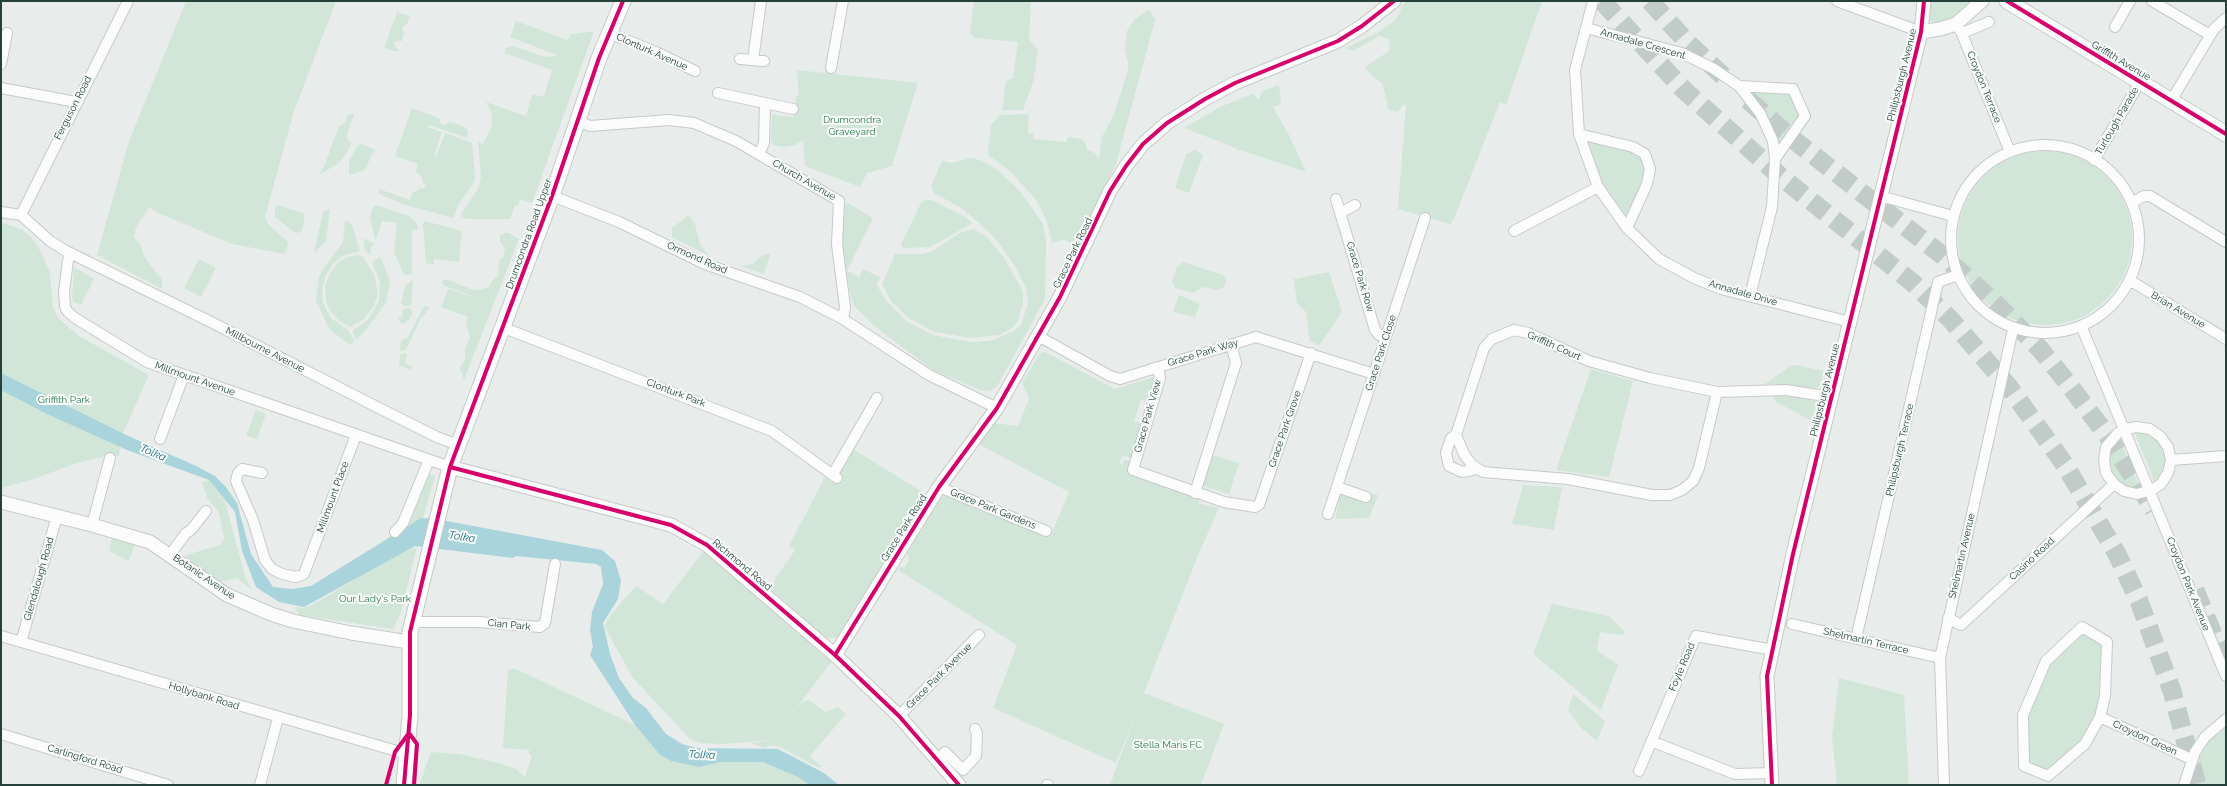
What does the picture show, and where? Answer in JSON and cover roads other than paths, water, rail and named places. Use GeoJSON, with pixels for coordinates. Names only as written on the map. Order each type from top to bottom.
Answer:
{"type":"FeatureCollection","features":[{"type":"Feature","properties":{"kind":"main road","name":"Drumcondra Road Upper"},"geometry":{"type":"LineString","coordinates":[[404,785],[410,702],[410,642],[412,622],[450,467],[504,328],[609,32],[623,1]]}},
{"type":"Feature","properties":{"kind":"main road","name":"Griffith Avenue"},"geometry":{"type":"LineString","coordinates":[[2008,1],[2226,134]]}},
{"type":"Feature","properties":{"kind":"street","name":"Ferguson Road"},"geometry":{"type":"LineString","coordinates":[[21,215],[76,102],[128,1]]}},
{"type":"Feature","properties":{"kind":"street"},"geometry":{"type":"LineString","coordinates":[[740,59],[759,60],[761,1]]}},
{"type":"Feature","properties":{"kind":"street"},"geometry":{"type":"LineString","coordinates":[[831,68],[843,1]]}},
{"type":"Feature","properties":{"kind":"street","name":"Grace Park Road"},"geometry":{"type":"LineString","coordinates":[[835,655],[939,487],[997,408],[1067,283],[1110,191],[1135,154],[1150,137],[1172,119],[1235,83],[1338,41],[1368,22],[1394,1]]}},
{"type":"Feature","properties":{"kind":"street","name":"Annadale Drive"},"geometry":{"type":"LineString","coordinates":[[1593,1],[1575,70],[1579,134],[1598,188],[1627,228],[1659,259],[1694,278],[1721,289],[1850,322]]}},
{"type":"Feature","properties":{"kind":"street"},"geometry":{"type":"LineString","coordinates":[[1837,1],[1921,32],[1959,28],[1989,22]]}},
{"type":"Feature","properties":{"kind":"street","name":"Philipsburgh Avenue"},"geometry":{"type":"LineString","coordinates":[[1772,779],[1767,676],[1784,606],[1793,554],[1921,32],[1924,1]]}},
{"type":"Feature","properties":{"kind":"street"},"geometry":{"type":"LineString","coordinates":[[1959,28],[1982,1]]}},
{"type":"Feature","properties":{"kind":"street"},"geometry":{"type":"LineString","coordinates":[[2115,27],[2130,1]]}},
{"type":"Feature","properties":{"kind":"street"},"geometry":{"type":"LineString","coordinates":[[2152,1],[2210,35]]}},
{"type":"Feature","properties":{"kind":"street"},"geometry":{"type":"LineString","coordinates":[[2171,101],[2210,35],[2220,22],[2226,18]]}},
{"type":"Feature","properties":{"kind":"street","name":"Annadale Crescent"},"geometry":{"type":"LineString","coordinates":[[1586,28],[1682,53],[1714,69],[1739,86],[1760,113],[1773,140],[1775,159],[1772,207],[1750,296]]}},
{"type":"Feature","properties":{"kind":"street","name":"Croydon Terrace"},"geometry":{"type":"LineString","coordinates":[[1959,28],[2010,152]]}},
{"type":"Feature","properties":{"kind":"street","name":"Clonturk Avenue"},"geometry":{"type":"LineString","coordinates":[[609,32],[695,71]]}},
{"type":"Feature","properties":{"kind":"street"},"geometry":{"type":"LineString","coordinates":[[1,64],[7,33]]}},
{"type":"Feature","properties":{"kind":"street","name":"Turlough Parade"},"geometry":{"type":"LineString","coordinates":[[2094,160],[2140,82]]}},
{"type":"Feature","properties":{"kind":"street"},"geometry":{"type":"LineString","coordinates":[[1739,86],[1793,89],[1805,116],[1775,159]]}},
{"type":"Feature","properties":{"kind":"street"},"geometry":{"type":"LineString","coordinates":[[1,88],[76,102]]}},
{"type":"Feature","properties":{"kind":"street"},"geometry":{"type":"LineString","coordinates":[[718,93],[793,109]]}},
{"type":"Feature","properties":{"kind":"street"},"geometry":{"type":"LineString","coordinates":[[759,154],[764,143],[765,104]]}},
{"type":"Feature","properties":{"kind":"street","name":"Church Avenue"},"geometry":{"type":"LineString","coordinates":[[578,121],[590,126],[603,126],[680,120],[708,127],[759,154],[839,201],[837,244],[845,307],[843,319]]}},
{"type":"Feature","properties":{"kind":"street"},"geometry":{"type":"LineString","coordinates":[[1579,134],[1633,147],[1645,154],[1650,168],[1627,228]]}},
{"type":"Feature","properties":{"kind":"street"},"geometry":{"type":"LineString","coordinates":[[2041,145],[2064,147],[2094,160],[2112,172],[2133,202],[2136,209],[2140,240],[2131,281],[2108,309],[2082,328],[2041,331],[2013,329],[1984,310],[1966,291],[1958,275],[1954,261],[1952,241],[1953,216],[1962,196],[1974,177],[1986,166],[2010,152],[2041,145]]}},
{"type":"Feature","properties":{"kind":"street"},"geometry":{"type":"LineString","coordinates":[[1514,231],[1598,188]]}},
{"type":"Feature","properties":{"kind":"street","name":"Ormond Road"},"geometry":{"type":"LineString","coordinates":[[552,196],[619,222],[705,264],[800,297],[843,319]]}},
{"type":"Feature","properties":{"kind":"street"},"geometry":{"type":"LineString","coordinates":[[1880,196],[1953,216]]}},
{"type":"Feature","properties":{"kind":"street"},"geometry":{"type":"LineString","coordinates":[[2133,202],[2144,196],[2150,196],[2226,242]]}},
{"type":"Feature","properties":{"kind":"street","name":"Grace Park Row"},"geometry":{"type":"LineString","coordinates":[[1336,199],[1375,330],[1379,335],[1385,337]]}},
{"type":"Feature","properties":{"kind":"street"},"geometry":{"type":"LineString","coordinates":[[1340,213],[1355,205]]}},
{"type":"Feature","properties":{"kind":"street"},"geometry":{"type":"LineString","coordinates":[[1,212],[21,215],[50,241],[71,253]]}},
{"type":"Feature","properties":{"kind":"street","name":"Grace Park Close"},"geometry":{"type":"LineString","coordinates":[[1328,514],[1425,218]]}},
{"type":"Feature","properties":{"kind":"street","name":"Millmount Avenue"},"geometry":{"type":"LineString","coordinates":[[71,253],[68,260],[64,292],[64,306],[67,311],[75,318],[147,362],[450,467]]}},
{"type":"Feature","properties":{"kind":"street","name":"Millbourne Avenue"},"geometry":{"type":"LineString","coordinates":[[71,253],[382,410],[439,438],[459,445]]}},
{"type":"Feature","properties":{"kind":"street","name":"Philipsburgh Terrace"},"geometry":{"type":"LineString","coordinates":[[1856,639],[1938,282],[1958,275]]}},
{"type":"Feature","properties":{"kind":"street","name":"Brian Avenue"},"geometry":{"type":"LineString","coordinates":[[2131,281],[2226,339]]}},
{"type":"Feature","properties":{"kind":"street"},"geometry":{"type":"LineString","coordinates":[[843,319],[929,375],[997,408]]}},
{"type":"Feature","properties":{"kind":"street","name":"Clonturk Park"},"geometry":{"type":"LineString","coordinates":[[504,328],[772,431],[835,476],[877,398]]}},
{"type":"Feature","properties":{"kind":"street","name":"Croydon Park Avenue"},"geometry":{"type":"LineString","coordinates":[[2082,328],[2147,492],[2226,676]]}},
{"type":"Feature","properties":{"kind":"street","name":"Shelmartin Avenue"},"geometry":{"type":"LineString","coordinates":[[1944,785],[1940,658],[2013,329]]}},
{"type":"Feature","properties":{"kind":"street","name":"Griffith Court"},"geometry":{"type":"LineString","coordinates":[[1717,392],[1699,468],[1693,481],[1682,490],[1670,495],[1652,495],[1578,481],[1484,472],[1477,469],[1462,472],[1449,466],[1446,453],[1451,438],[1456,434],[1484,348],[1492,339],[1514,330],[1528,332],[1589,361],[1650,378],[1717,392],[1786,390],[1831,397]]}},
{"type":"Feature","properties":{"kind":"street","name":"Grace Park Way"},"geometry":{"type":"LineString","coordinates":[[1038,336],[1120,379],[1256,337],[1374,374]]}},
{"type":"Feature","properties":{"kind":"street"},"geometry":{"type":"LineString","coordinates":[[1196,493],[1236,363],[1231,344]]}},
{"type":"Feature","properties":{"kind":"street","name":"Grace Park Grove"},"geometry":{"type":"LineString","coordinates":[[1196,493],[1229,504],[1255,507],[1259,504],[1311,353]]}},
{"type":"Feature","properties":{"kind":"street","name":"Grace Park View"},"geometry":{"type":"LineString","coordinates":[[1158,367],[1160,378],[1159,385],[1134,465],[1135,472],[1196,493]]}},
{"type":"Feature","properties":{"kind":"street"},"geometry":{"type":"LineString","coordinates":[[160,439],[184,375]]}},
{"type":"Feature","properties":{"kind":"street"},"geometry":{"type":"LineString","coordinates":[[2138,427],[2150,429],[2161,437],[2168,447],[2171,460],[2168,473],[2161,484],[2147,492],[2137,494],[2124,491],[2114,484],[2106,473],[2104,460],[2106,447],[2122,431],[2138,427]]}},
{"type":"Feature","properties":{"kind":"street"},"geometry":{"type":"LineString","coordinates":[[1456,434],[1464,454],[1477,469]]}},
{"type":"Feature","properties":{"kind":"street","name":"Millmount Place"},"geometry":{"type":"LineString","coordinates":[[262,473],[242,469],[238,473],[236,481],[253,520],[265,560],[272,569],[296,577],[304,574],[356,435]]}},
{"type":"Feature","properties":{"kind":"street"},"geometry":{"type":"LineString","coordinates":[[2171,460],[2226,456]]}},
{"type":"Feature","properties":{"kind":"street"},"geometry":{"type":"LineString","coordinates":[[92,525],[110,458]]}},
{"type":"Feature","properties":{"kind":"street"},"geometry":{"type":"LineString","coordinates":[[395,532],[403,523],[429,460]]}},
{"type":"Feature","properties":{"kind":"street","name":"Richmond Road"},"geometry":{"type":"LineString","coordinates":[[450,467],[671,525],[710,547],[835,655],[899,716],[959,785]]}},
{"type":"Feature","properties":{"kind":"street","name":"Casino Road"},"geometry":{"type":"LineString","coordinates":[[1948,618],[1961,625],[2114,484]]}},
{"type":"Feature","properties":{"kind":"street","name":"Grace Park Gardens"},"geometry":{"type":"LineString","coordinates":[[939,487],[1046,531]]}},
{"type":"Feature","properties":{"kind":"street"},"geometry":{"type":"LineString","coordinates":[[1337,487],[1366,497]]}},
{"type":"Feature","properties":{"kind":"street","name":"Botanic Avenue"},"geometry":{"type":"LineString","coordinates":[[1,502],[145,540],[170,555],[227,595],[271,614],[293,621],[351,633],[410,642]]}},
{"type":"Feature","properties":{"kind":"street"},"geometry":{"type":"LineString","coordinates":[[170,555],[186,533],[191,530],[206,511]]}},
{"type":"Feature","properties":{"kind":"street","name":"Glendalough Road"},"geometry":{"type":"LineString","coordinates":[[21,642],[57,516]]}},
{"type":"Feature","properties":{"kind":"street","name":"Cian Park"},"geometry":{"type":"LineString","coordinates":[[412,622],[478,622],[540,627],[545,624],[555,564]]}},
{"type":"Feature","properties":{"kind":"street","name":"Shelmartin Terrace"},"geometry":{"type":"LineString","coordinates":[[1792,624],[1940,658]]}},
{"type":"Feature","properties":{"kind":"street","name":"Croydon Green"},"geometry":{"type":"LineString","coordinates":[[2082,627],[2107,642],[2106,696],[2100,717],[2085,744],[2048,776],[2024,766],[2023,715],[2035,686],[2046,661],[2082,627]]}},
{"type":"Feature","properties":{"kind":"street","name":"Grace Park Avenue"},"geometry":{"type":"LineString","coordinates":[[899,716],[979,635]]}},
{"type":"Feature","properties":{"kind":"street","name":"Hollybank Road"},"geometry":{"type":"LineString","coordinates":[[1,636],[278,718],[407,754]]}},
{"type":"Feature","properties":{"kind":"street","name":"Foyle Road"},"geometry":{"type":"LineString","coordinates":[[1639,770],[1696,636],[1773,650]]}},
{"type":"Feature","properties":{"kind":"street","name":"Croydon Green"},"geometry":{"type":"LineString","coordinates":[[2100,717],[2191,759]]}},
{"type":"Feature","properties":{"kind":"street"},"geometry":{"type":"LineString","coordinates":[[260,785],[278,718]]}},
{"type":"Feature","properties":{"kind":"street"},"geometry":{"type":"LineString","coordinates":[[2184,785],[2191,759],[2205,737],[2226,719]]}},
{"type":"Feature","properties":{"kind":"street"},"geometry":{"type":"LineString","coordinates":[[938,760],[945,752],[963,770],[976,756],[977,733],[975,729]]}},
{"type":"Feature","properties":{"kind":"street","name":"Carlingford Road"},"geometry":{"type":"LineString","coordinates":[[1,734],[168,785]]}},
{"type":"Feature","properties":{"kind":"street"},"geometry":{"type":"LineString","coordinates":[[1651,741],[1735,774],[1772,779]]}},
{"type":"Feature","properties":{"kind":"water","name":"Tolka"},"geometry":{"type":"Polygon","coordinates":[[[1,373],[124,434],[215,476],[226,487],[237,503],[251,554],[273,587],[292,589],[311,586],[421,518],[436,519],[602,550],[615,561],[621,581],[618,599],[603,623],[610,654],[619,678],[633,698],[646,708],[666,734],[682,744],[696,748],[778,749],[824,773],[839,785],[809,785],[800,778],[763,762],[721,762],[699,767],[671,761],[660,755],[635,725],[590,655],[593,647],[590,630],[592,612],[603,584],[601,567],[596,564],[516,556],[513,558],[415,546],[304,607],[279,602],[256,587],[242,551],[235,512],[209,480],[127,450],[45,413],[1,390],[1,373]]]}},
{"type":"Feature","properties":{"kind":"tunnel"},"geometry":{"type":"LineString","coordinates":[[1602,1],[1684,90],[1780,176],[1913,283],[1951,320],[2009,387],[2065,465],[2117,554],[2139,601],[2172,691],[2197,785]]}},
{"type":"Feature","properties":{"kind":"tunnel"},"geometry":{"type":"LineString","coordinates":[[1650,1],[1688,43],[1723,76]]}},
{"type":"Feature","properties":{"kind":"tunnel"},"geometry":{"type":"LineString","coordinates":[[1748,100],[1795,141],[1942,255],[1996,304],[2040,349],[2066,381],[2107,435],[2154,510]]}},
{"type":"Feature","properties":{"kind":"tunnel"},"geometry":{"type":"LineString","coordinates":[[2195,590],[2224,662]]}},
{"type":"Feature","properties":{"kind":"park label","name":"Drumcondra Graveyard"},"geometry":{"type":"Point","coordinates":[852,126]}},
{"type":"Feature","properties":{"kind":"park label","name":"Griffith Park"},"geometry":{"type":"Point","coordinates":[64,400]}},
{"type":"Feature","properties":{"kind":"park label","name":"Our Lady's Park"},"geometry":{"type":"Point","coordinates":[375,599]}},
{"type":"Feature","properties":{"kind":"park label","name":"Stella Maris FC"},"geometry":{"type":"Point","coordinates":[1168,745]}}]}
